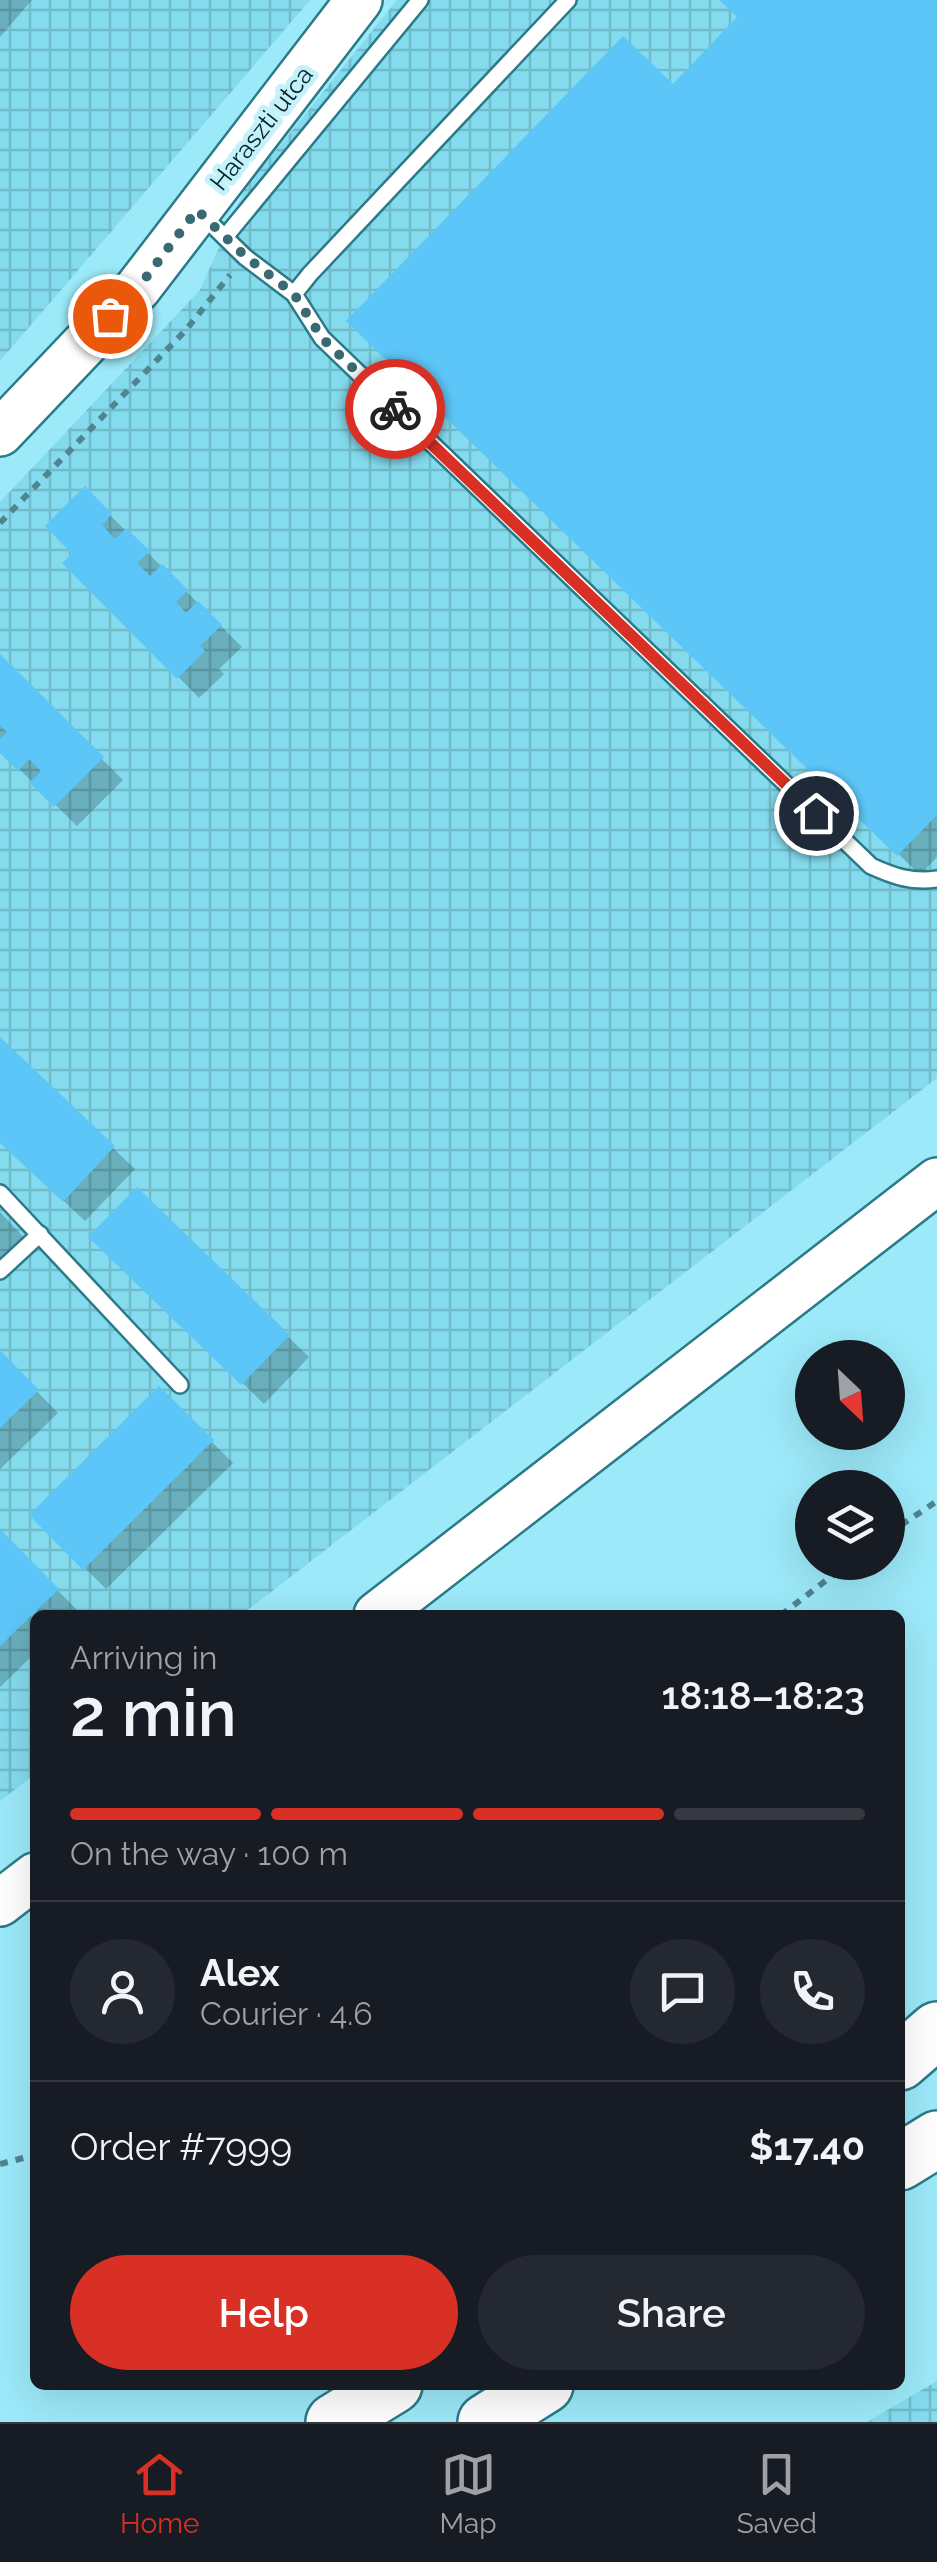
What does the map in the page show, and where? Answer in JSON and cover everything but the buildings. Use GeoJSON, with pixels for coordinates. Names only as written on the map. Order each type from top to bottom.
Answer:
{"type":"FeatureCollection","features":[{"type":"Feature","properties":{"kind":"highway"},"geometry":{"type":"LineString","coordinates":[[905,2058],[937,2030]]}},
{"type":"Feature","properties":{"kind":"highway"},"geometry":{"type":"LineString","coordinates":[[905,2068],[937,2048]]}},
{"type":"Feature","properties":{"kind":"highway"},"geometry":{"type":"LineString","coordinates":[[905,2159],[937,2139]]}},
{"type":"Feature","properties":{"kind":"highway"},"geometry":{"type":"LineString","coordinates":[[905,2172],[937,2156]]}},
{"type":"Feature","properties":{"kind":"highway"},"geometry":{"type":"LineString","coordinates":[[334,2422],[386,2390]]}},
{"type":"Feature","properties":{"kind":"highway"},"geometry":{"type":"LineString","coordinates":[[486,2422],[537,2390]]}},
{"type":"Feature","properties":{"kind":"street","name":"Haraszti utca"},"geometry":{"type":"LineString","coordinates":[[0,433],[138,288],[211,223],[360,0]]}},
{"type":"Feature","properties":{"kind":"street"},"geometry":{"type":"LineString","coordinates":[[383,1610],[937,1181]]}},
{"type":"Feature","properties":{"kind":"street"},"geometry":{"type":"LineString","coordinates":[[0,1903],[30,1880]]}},
{"type":"Feature","properties":{"kind":"lane"},"geometry":{"type":"LineString","coordinates":[[420,0],[211,223],[294,294],[322,338],[871,866],[897,878],[937,879]]}},
{"type":"Feature","properties":{"kind":"lane"},"geometry":{"type":"LineString","coordinates":[[294,294],[568,0]]}},
{"type":"Feature","properties":{"kind":"lane"},"geometry":{"type":"LineString","coordinates":[[0,1193],[180,1385]]}},
{"type":"Feature","properties":{"kind":"lane"},"geometry":{"type":"LineString","coordinates":[[0,1271],[40,1234]]}},
{"type":"Feature","properties":{"kind":"path"},"geometry":{"type":"LineString","coordinates":[[0,523],[184,331],[245,256]]}},
{"type":"Feature","properties":{"kind":"path"},"geometry":{"type":"LineString","coordinates":[[905,1523],[937,1501]]}},
{"type":"Feature","properties":{"kind":"path"},"geometry":{"type":"LineString","coordinates":[[788,1610],[827,1580]]}},
{"type":"Feature","properties":{"kind":"path"},"geometry":{"type":"LineString","coordinates":[[0,2164],[30,2156]]}},
{"type":"Feature","properties":{"kind":"shaded area"},"geometry":{"type":"Polygon","coordinates":[[[0,0],[310,0],[0,361],[0,0]]]}},
{"type":"Feature","properties":{"kind":"shaded area"},"geometry":{"type":"Polygon","coordinates":[[[397,0],[937,0],[937,1078],[247,1610],[30,1610],[30,1778],[0,1801],[0,502],[200,290],[245,189],[397,0]]]}},
{"type":"Feature","properties":{"kind":"shaded area"},"geometry":{"type":"Polygon","coordinates":[[[937,2381],[937,2422],[867,2422],[937,2381]]]}},
{"type":"Feature","properties":{"kind":"way so far"},"geometry":{"type":"LineString","coordinates":[[110,316],[138,288],[197,210],[245,256],[294,294],[322,338],[395,409]]}},
{"type":"Feature","properties":{"kind":"route"},"geometry":{"type":"LineString","coordinates":[[395,409],[816,813]]}}]}
